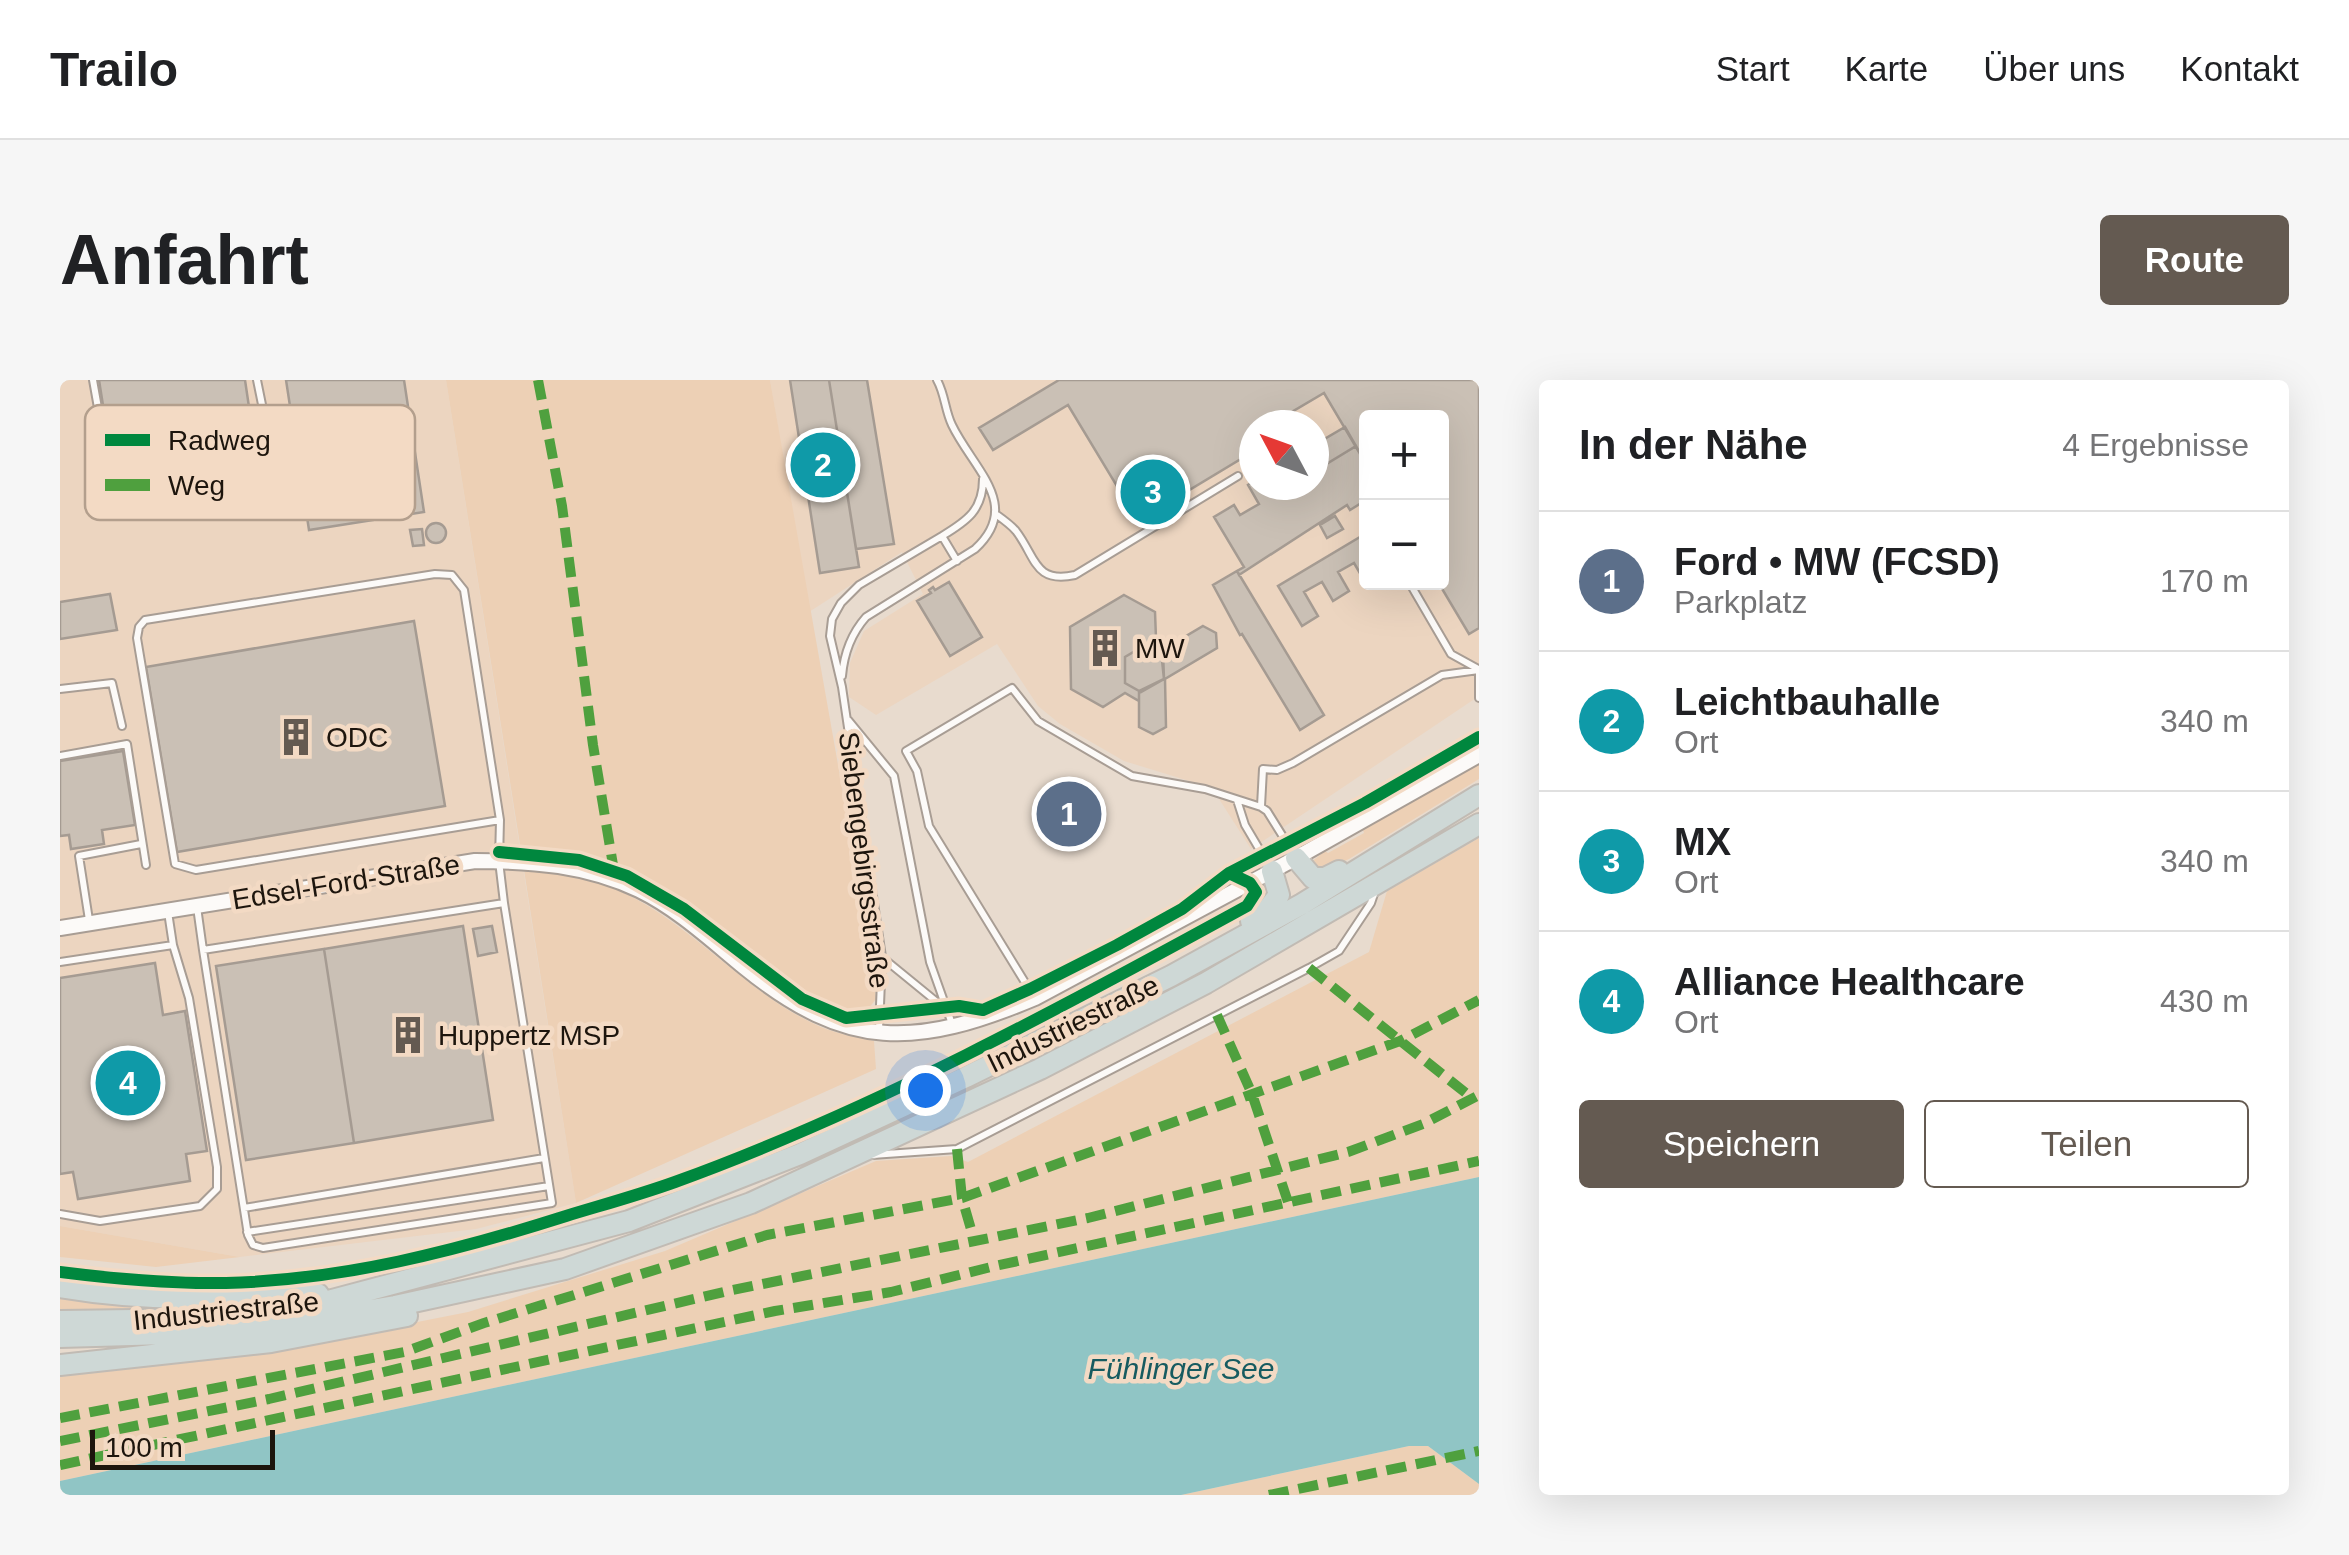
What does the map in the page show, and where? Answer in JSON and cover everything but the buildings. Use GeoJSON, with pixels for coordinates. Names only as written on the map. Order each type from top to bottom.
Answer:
{"type":"FeatureCollection","features":[{"type":"Feature","properties":{"kind":"highway","name":"Industriestraße"},"geometry":{"type":"LineString","coordinates":[[60,1321],[207,1319],[302,1308],[629,1221],[800,1154],[1171,976],[1302,904],[1479,795]]}},
{"type":"Feature","properties":{"kind":"highway","name":"Industriestraße"},"geometry":{"type":"LineString","coordinates":[[60,1336],[155,1336],[289,1324],[565,1269],[718,1216],[856,1157],[1040,1069],[1206,983],[1479,824]]}},
{"type":"Feature","properties":{"kind":"highway"},"geometry":{"type":"LineString","coordinates":[[1296,858],[1313,878],[1325,878],[1412,836]]}},
{"type":"Feature","properties":{"kind":"highway"},"geometry":{"type":"LineString","coordinates":[[1171,976],[1268,910],[1279,895],[1272,871]]}},
{"type":"Feature","properties":{"kind":"highway"},"geometry":{"type":"LineString","coordinates":[[60,1365],[232,1347],[361,1328],[453,1305],[504,1284]]}},
{"type":"Feature","properties":{"kind":"highway"},"geometry":{"type":"LineString","coordinates":[[60,1287],[101,1294],[219,1300],[380,1290]]}},
{"type":"Feature","properties":{"kind":"street","name":"Edsel-Ford-Straße"},"geometry":{"type":"LineString","coordinates":[[60,928],[475,861],[538,861],[591,871],[641,891],[678,913],[766,985],[802,1008],[842,1025],[879,1033],[920,1034],[992,1016],[1035,998],[1296,858],[1479,754]]}},
{"type":"Feature","properties":{"kind":"lane"},"geometry":{"type":"LineString","coordinates":[[93,380],[97,405]]}},
{"type":"Feature","properties":{"kind":"lane"},"geometry":{"type":"LineString","coordinates":[[257,380],[262,405]]}},
{"type":"Feature","properties":{"kind":"lane"},"geometry":{"type":"LineString","coordinates":[[842,687],[846,648],[856,629],[882,606],[988,537],[998,515],[995,497],[952,426],[938,380]]}},
{"type":"Feature","properties":{"kind":"lane"},"geometry":{"type":"LineString","coordinates":[[998,515],[1015,530],[1038,566],[1048,576],[1058,578],[1075,574],[1238,476]]}},
{"type":"Feature","properties":{"kind":"lane","name":"Siebengebirgsstraße"},"geometry":{"type":"LineString","coordinates":[[879,1033],[882,957],[842,687],[830,636],[832,619],[841,602],[859,585],[942,536],[976,510],[983,478]]}},
{"type":"Feature","properties":{"kind":"lane"},"geometry":{"type":"LineString","coordinates":[[942,536],[956,561]]}},
{"type":"Feature","properties":{"kind":"lane"},"geometry":{"type":"LineString","coordinates":[[197,905],[247,1232],[253,1245],[264,1248],[552,1203],[504,903],[500,820],[464,590],[452,575],[436,574],[145,620],[137,638],[175,864],[182,868],[196,870],[500,820]]}},
{"type":"Feature","properties":{"kind":"lane"},"geometry":{"type":"LineString","coordinates":[[1261,806],[1263,769],[1277,770],[1293,764],[1442,675],[1479,670],[1451,654],[1414,590]]}},
{"type":"Feature","properties":{"kind":"lane"},"geometry":{"type":"LineString","coordinates":[[1479,674],[1479,698]]}},
{"type":"Feature","properties":{"kind":"lane"},"geometry":{"type":"LineString","coordinates":[[60,689],[112,682],[122,726]]}},
{"type":"Feature","properties":{"kind":"lane"},"geometry":{"type":"LineString","coordinates":[[1035,998],[929,826],[916,771],[906,752],[1012,688],[1038,721],[1132,776],[1261,806],[1268,811],[1296,858]]}},
{"type":"Feature","properties":{"kind":"lane"},"geometry":{"type":"LineString","coordinates":[[847,719],[894,776],[930,962],[953,1026]]}},
{"type":"Feature","properties":{"kind":"lane"},"geometry":{"type":"LineString","coordinates":[[60,756],[126,744],[146,864]]}},
{"type":"Feature","properties":{"kind":"lane"},"geometry":{"type":"LineString","coordinates":[[1236,798],[1245,825],[1272,871]]}},
{"type":"Feature","properties":{"kind":"lane"},"geometry":{"type":"LineString","coordinates":[[90,923],[79,856],[141,844]]}},
{"type":"Feature","properties":{"kind":"lane"},"geometry":{"type":"LineString","coordinates":[[856,1157],[958,1149],[1309,968],[1339,951],[1371,903],[1376,884]]}},
{"type":"Feature","properties":{"kind":"lane"},"geometry":{"type":"LineString","coordinates":[[203,950],[504,903]]}},
{"type":"Feature","properties":{"kind":"lane"},"geometry":{"type":"LineString","coordinates":[[60,1214],[100,1221],[200,1206],[217,1189],[189,998],[173,945],[168,910]]}},
{"type":"Feature","properties":{"kind":"lane"},"geometry":{"type":"LineString","coordinates":[[60,962],[173,945]]}},
{"type":"Feature","properties":{"kind":"lane"},"geometry":{"type":"LineString","coordinates":[[882,957],[945,1008]]}},
{"type":"Feature","properties":{"kind":"lane"},"geometry":{"type":"LineString","coordinates":[[244,1208],[544,1158]]}},
{"type":"Feature","properties":{"kind":"lane"},"geometry":{"type":"LineString","coordinates":[[247,1232],[549,1186]]}},
{"type":"Feature","properties":{"kind":"shaded area"},"geometry":{"type":"Polygon","coordinates":[[[60,380],[446,380],[576,1203],[476,1229],[240,1257],[60,1226],[60,380]]]}},
{"type":"Feature","properties":{"kind":"shaded area"},"geometry":{"type":"Polygon","coordinates":[[[446,380],[770,380],[872,957],[876,999],[869,1008],[853,1017],[824,1007],[779,981],[687,907],[649,884],[584,859],[521,851],[446,380]]]}},
{"type":"Feature","properties":{"kind":"shaded area"},"geometry":{"type":"Polygon","coordinates":[[[770,380],[1479,380],[1479,696],[1251,849],[1212,788],[1124,761],[1060,724],[1038,706],[997,644],[876,715],[849,697],[850,663],[864,631],[923,594],[902,552],[809,612],[770,380]]]}},
{"type":"Feature","properties":{"kind":"shaded area"},"geometry":{"type":"Polygon","coordinates":[[[1479,763],[1479,779],[1349,859],[1320,872],[1311,862],[1325,851],[1328,853],[1364,833],[1363,830],[1479,763]]]}},
{"type":"Feature","properties":{"kind":"shaded area"},"geometry":{"type":"Polygon","coordinates":[[[1479,838],[1479,1177],[60,1481],[60,1371],[311,1343],[468,1312],[665,1251],[876,1161],[951,1156],[968,1162],[1369,952],[1387,891],[1479,838]]]}},
{"type":"Feature","properties":{"kind":"shaded area"},"geometry":{"type":"Polygon","coordinates":[[[524,870],[582,878],[636,899],[796,1014],[827,1029],[874,1041],[876,1069],[576,1203],[524,870]]]}},
{"type":"Feature","properties":{"kind":"shaded area"},"geometry":{"type":"Polygon","coordinates":[[[60,1226],[240,1257],[156,1267],[60,1257],[60,1226]]]}},
{"type":"Feature","properties":{"kind":"shaded area"},"geometry":{"type":"Polygon","coordinates":[[[60,1292],[275,1306],[60,1317],[60,1292]]]}},
{"type":"Feature","properties":{"kind":"shaded area"},"geometry":{"type":"Polygon","coordinates":[[[1409,1446],[1428,1446],[1479,1484],[1479,1495],[1181,1495],[1409,1446]]]}},
{"type":"Feature","properties":{"kind":"water","name":"Fühlinger See"},"geometry":{"type":"Polygon","coordinates":[[[1479,1177],[1479,1484],[1428,1446],[1409,1446],[1181,1495],[60,1495],[60,1481],[1479,1177]]]}},
{"type":"Feature","properties":{"kind":"marked path"},"geometry":{"type":"LineString","coordinates":[[538,380],[562,506],[593,745],[614,871]]}},
{"type":"Feature","properties":{"kind":"marked path"},"geometry":{"type":"LineString","coordinates":[[1309,968],[1472,1098]]}},
{"type":"Feature","properties":{"kind":"marked path"},"geometry":{"type":"LineString","coordinates":[[60,1418],[404,1352],[484,1323],[767,1235],[962,1198],[1400,1041],[1479,1000]]}},
{"type":"Feature","properties":{"kind":"marked path"},"geometry":{"type":"LineString","coordinates":[[1217,1015],[1252,1094],[1288,1202]]}},
{"type":"Feature","properties":{"kind":"marked path"},"geometry":{"type":"LineString","coordinates":[[60,1441],[269,1399],[728,1291],[1088,1218],[1348,1152],[1423,1124],[1479,1095]]}},
{"type":"Feature","properties":{"kind":"marked path"},"geometry":{"type":"LineString","coordinates":[[957,1149],[962,1198],[975,1243]]}},
{"type":"Feature","properties":{"kind":"marked path"},"geometry":{"type":"LineString","coordinates":[[60,1465],[775,1311],[891,1292],[1479,1161]]}},
{"type":"Feature","properties":{"kind":"marked path"},"geometry":{"type":"LineString","coordinates":[[1269,1495],[1479,1451]]}},
{"type":"Feature","properties":{"kind":"cycle path"},"geometry":{"type":"LineString","coordinates":[[499,852],[579,860],[627,876],[684,909],[802,999],[846,1018],[959,1006],[983,1010],[1117,945],[1182,909],[1229,873],[1365,803],[1479,737]]}},
{"type":"Feature","properties":{"kind":"cycle path"},"geometry":{"type":"LineString","coordinates":[[60,1272],[205,1283],[270,1281],[356,1270],[441,1252],[661,1187],[894,1090],[1037,1019],[1247,906],[1256,892],[1250,883],[1229,873]]}},
{"type":"Feature","properties":{"kind":"place","name":"Leichtbauhalle"},"geometry":{"type":"Point","coordinates":[823,465]}},
{"type":"Feature","properties":{"kind":"place","name":"MX"},"geometry":{"type":"Point","coordinates":[1153,492]}},
{"type":"Feature","properties":{"kind":"place","name":"MW"},"geometry":{"type":"Point","coordinates":[1105,648]}},
{"type":"Feature","properties":{"kind":"place","name":"ODC"},"geometry":{"type":"Point","coordinates":[296,737]}},
{"type":"Feature","properties":{"kind":"place","name":"Ford • MW (FCSD)"},"geometry":{"type":"Point","coordinates":[1069,814]}},
{"type":"Feature","properties":{"kind":"place","name":"Huppertz MSP"},"geometry":{"type":"Point","coordinates":[408,1035]}},
{"type":"Feature","properties":{"kind":"place","name":"Alliance Healthcare"},"geometry":{"type":"Point","coordinates":[128,1083]}}]}
